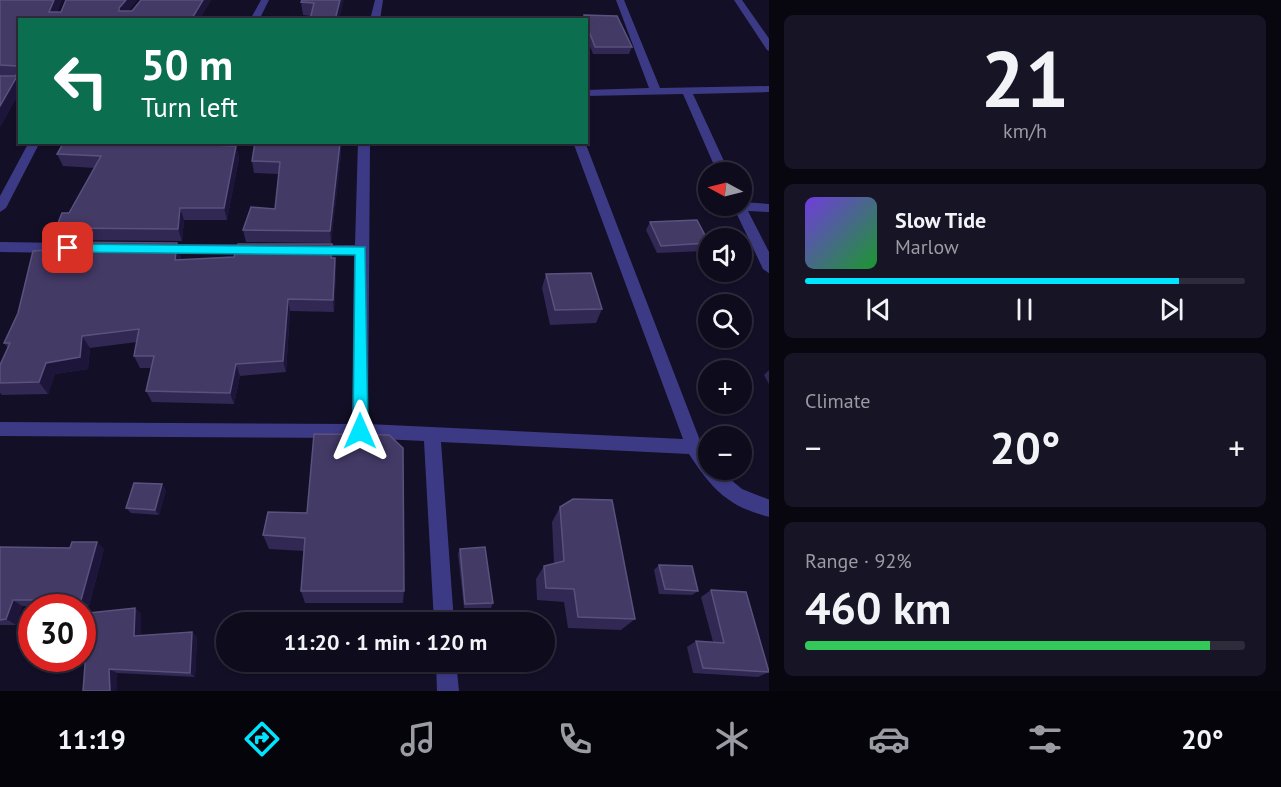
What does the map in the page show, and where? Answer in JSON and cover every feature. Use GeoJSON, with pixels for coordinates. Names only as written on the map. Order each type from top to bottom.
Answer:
{"type":"FeatureCollection","features":[{"type":"Feature","properties":{"kind":"street"},"geometry":{"type":"LineString","coordinates":[[255,18],[265,0]]}},
{"type":"Feature","properties":{"kind":"street"},"geometry":{"type":"LineString","coordinates":[[375,18],[378,0]]}},
{"type":"Feature","properties":{"kind":"street"},"geometry":{"type":"LineString","coordinates":[[620,0],[655,90]]}},
{"type":"Feature","properties":{"kind":"street"},"geometry":{"type":"LineString","coordinates":[[738,0],[769,46]]}},
{"type":"Feature","properties":{"kind":"street"},"geometry":{"type":"LineString","coordinates":[[588,93],[769,89]]}},
{"type":"Feature","properties":{"kind":"street"},"geometry":{"type":"LineString","coordinates":[[686,90],[718,162]]}},
{"type":"Feature","properties":{"kind":"street"},"geometry":{"type":"LineString","coordinates":[[0,208],[34,144]]}},
{"type":"Feature","properties":{"kind":"street"},"geometry":{"type":"LineString","coordinates":[[360,431],[364,144]]}},
{"type":"Feature","properties":{"kind":"street"},"geometry":{"type":"LineString","coordinates":[[580,144],[698,453]]}},
{"type":"Feature","properties":{"kind":"street"},"geometry":{"type":"LineString","coordinates":[[769,208],[739,206],[769,266]]}},
{"type":"Feature","properties":{"kind":"street"},"geometry":{"type":"LineString","coordinates":[[0,247],[81,248]]}},
{"type":"Feature","properties":{"kind":"street"},"geometry":{"type":"LineString","coordinates":[[140,248],[268,250]]}},
{"type":"Feature","properties":{"kind":"street"},"geometry":{"type":"LineString","coordinates":[[303,250],[361,250]]}},
{"type":"Feature","properties":{"kind":"street"},"geometry":{"type":"LineString","coordinates":[[0,429],[360,431],[694,447]]}},
{"type":"Feature","properties":{"kind":"street"},"geometry":{"type":"LineString","coordinates":[[432,434],[443,612]]}},
{"type":"Feature","properties":{"kind":"street"},"geometry":{"type":"LineString","coordinates":[[716,480],[740,499],[769,509]]}},
{"type":"Feature","properties":{"kind":"street"},"geometry":{"type":"LineString","coordinates":[[447,672],[448,691]]}},
{"type":"Feature","properties":{"kind":"building"},"geometry":{"type":"Polygon","coordinates":[[[0,0],[54,0],[49,12],[61,12],[66,0],[126,0],[119,11],[132,11],[141,0],[203,0],[192,18],[18,18],[18,74],[0,106],[0,76],[15,76],[17,66],[0,65],[0,0]]]}},
{"type":"Feature","properties":{"kind":"building"},"geometry":{"type":"Polygon","coordinates":[[[302,0],[340,0],[336,18],[310,18],[314,3],[301,2],[302,0]]]}},
{"type":"Feature","properties":{"kind":"building"},"geometry":{"type":"Polygon","coordinates":[[[584,15],[617,16],[632,47],[595,47],[588,28],[588,18],[585,18],[584,15]]]}},
{"type":"Feature","properties":{"kind":"building"},"geometry":{"type":"Polygon","coordinates":[[[63,144],[236,146],[224,208],[180,208],[178,229],[56,228],[62,213],[69,213],[101,156],[57,154],[63,144]]]}},
{"type":"Feature","properties":{"kind":"building"},"geometry":{"type":"Polygon","coordinates":[[[255,144],[340,144],[330,231],[243,230],[251,207],[275,209],[280,162],[252,161],[255,144]]]}},
{"type":"Feature","properties":{"kind":"building"},"geometry":{"type":"Polygon","coordinates":[[[697,220],[701,228],[698,228],[698,244],[661,246],[650,222],[697,220]]]}},
{"type":"Feature","properties":{"kind":"building"},"geometry":{"type":"Polygon","coordinates":[[[50,242],[177,243],[175,260],[234,257],[238,244],[332,244],[331,258],[335,258],[333,300],[288,299],[283,361],[236,364],[230,393],[146,391],[154,356],[134,356],[139,329],[82,336],[80,357],[46,363],[39,382],[0,383],[0,365],[10,343],[4,343],[18,313],[33,251],[46,250],[50,242]]]}},
{"type":"Feature","properties":{"kind":"building"},"geometry":{"type":"Polygon","coordinates":[[[591,273],[602,309],[555,310],[546,274],[591,273]]]}},
{"type":"Feature","properties":{"kind":"building"},"geometry":{"type":"Polygon","coordinates":[[[314,434],[389,435],[403,448],[404,591],[301,591],[305,538],[263,535],[268,512],[307,513],[314,434]]]}},
{"type":"Feature","properties":{"kind":"building"},"geometry":{"type":"Polygon","coordinates":[[[134,483],[162,484],[155,510],[126,508],[134,483]]]}},
{"type":"Feature","properties":{"kind":"building"},"geometry":{"type":"Polygon","coordinates":[[[573,499],[612,500],[635,619],[578,617],[574,589],[546,588],[544,566],[564,561],[560,507],[573,499]]]}},
{"type":"Feature","properties":{"kind":"building"},"geometry":{"type":"Polygon","coordinates":[[[72,542],[97,542],[83,594],[18,594],[18,600],[13,600],[6,619],[0,620],[0,547],[70,548],[72,542]]]}},
{"type":"Feature","properties":{"kind":"building"},"geometry":{"type":"Polygon","coordinates":[[[485,547],[493,603],[465,604],[460,549],[485,547]]]}},
{"type":"Feature","properties":{"kind":"building"},"geometry":{"type":"Polygon","coordinates":[[[659,565],[692,566],[698,591],[665,589],[659,565]]]}},
{"type":"Feature","properties":{"kind":"building"},"geometry":{"type":"Polygon","coordinates":[[[711,590],[746,592],[769,672],[703,668],[696,641],[724,643],[711,590]]]}},
{"type":"Feature","properties":{"kind":"building"},"geometry":{"type":"Polygon","coordinates":[[[135,608],[134,636],[192,632],[190,673],[109,669],[110,691],[83,691],[84,672],[96,672],[96,612],[135,608]]]}},
{"type":"Feature","properties":{"kind":"route"},"geometry":{"type":"LineString","coordinates":[[68,248],[361,250],[360,431]]}}]}
